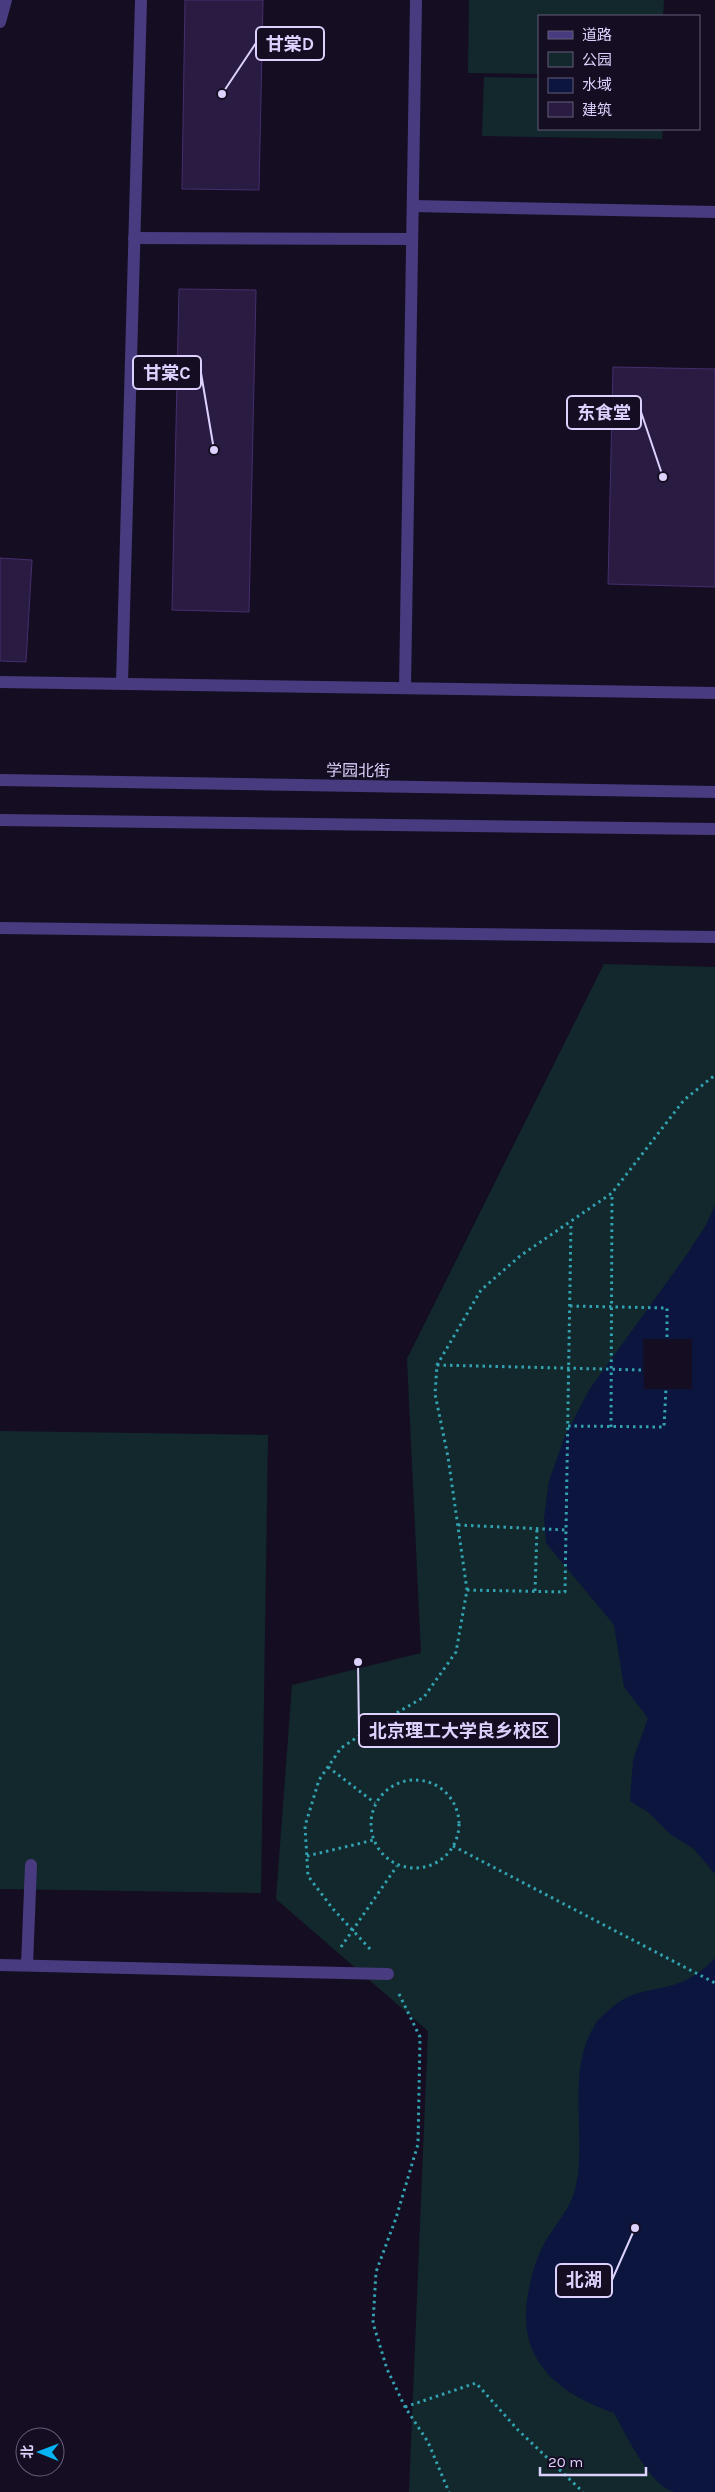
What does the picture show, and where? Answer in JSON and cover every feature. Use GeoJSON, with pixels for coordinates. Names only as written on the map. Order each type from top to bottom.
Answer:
{"type":"FeatureCollection","features":[{"type":"Feature","properties":{"kind":"street"},"geometry":{"type":"LineString","coordinates":[[0,22],[6,0]]}},
{"type":"Feature","properties":{"kind":"street"},"geometry":{"type":"LineString","coordinates":[[122,683],[141,0]]}},
{"type":"Feature","properties":{"kind":"street"},"geometry":{"type":"LineString","coordinates":[[405,688],[416,0]]}},
{"type":"Feature","properties":{"kind":"street"},"geometry":{"type":"LineString","coordinates":[[413,206],[715,212]]}},
{"type":"Feature","properties":{"kind":"street"},"geometry":{"type":"LineString","coordinates":[[134,238],[412,239]]}},
{"type":"Feature","properties":{"kind":"street"},"geometry":{"type":"LineString","coordinates":[[0,682],[715,693]]}},
{"type":"Feature","properties":{"kind":"street","name":"学园北街"},"geometry":{"type":"LineString","coordinates":[[0,780],[715,792]]}},
{"type":"Feature","properties":{"kind":"street"},"geometry":{"type":"LineString","coordinates":[[0,820],[715,829]]}},
{"type":"Feature","properties":{"kind":"street"},"geometry":{"type":"LineString","coordinates":[[0,928],[715,937]]}},
{"type":"Feature","properties":{"kind":"street"},"geometry":{"type":"LineString","coordinates":[[26,1965],[31,1865]]}},
{"type":"Feature","properties":{"kind":"street"},"geometry":{"type":"LineString","coordinates":[[0,1965],[388,1974]]}},
{"type":"Feature","properties":{"kind":"path"},"geometry":{"type":"LineString","coordinates":[[449,2492],[428,2442],[405,2407],[387,2369],[373,2323],[376,2272],[396,2218],[418,2144],[420,2037],[388,1974],[374,1954],[333,1909],[308,1876],[304,1826],[319,1780],[341,1748],[424,1697],[456,1652],[467,1590],[448,1457],[435,1394],[437,1365],[481,1290],[520,1256],[571,1223],[612,1193],[684,1100],[715,1075]]}},
{"type":"Feature","properties":{"kind":"path"},"geometry":{"type":"LineString","coordinates":[[611,1426],[612,1193]]}},
{"type":"Feature","properties":{"kind":"path"},"geometry":{"type":"LineString","coordinates":[[467,1590],[565,1592],[571,1223]]}},
{"type":"Feature","properties":{"kind":"path"},"geometry":{"type":"LineString","coordinates":[[570,1306],[667,1308],[667,1339]]}},
{"type":"Feature","properties":{"kind":"path"},"geometry":{"type":"LineString","coordinates":[[437,1365],[569,1370],[643,1370]]}},
{"type":"Feature","properties":{"kind":"path"},"geometry":{"type":"LineString","coordinates":[[568,1426],[664,1427],[666,1388]]}},
{"type":"Feature","properties":{"kind":"path"},"geometry":{"type":"LineString","coordinates":[[458,1525],[566,1530]]}},
{"type":"Feature","properties":{"kind":"path"},"geometry":{"type":"LineString","coordinates":[[535,1591],[536,1528]]}},
{"type":"Feature","properties":{"kind":"path"},"geometry":{"type":"LineString","coordinates":[[328,1767],[375,1803]]}},
{"type":"Feature","properties":{"kind":"path"},"geometry":{"type":"LineString","coordinates":[[410,1780],[425,1781],[439,1786],[450,1796],[456,1809],[459,1824],[457,1838],[453,1846],[440,1861],[426,1867],[412,1869],[397,1866],[385,1858],[371,1832],[370,1817],[375,1803],[384,1791],[396,1783],[410,1780]]}},
{"type":"Feature","properties":{"kind":"path"},"geometry":{"type":"LineString","coordinates":[[307,1856],[374,1840]]}},
{"type":"Feature","properties":{"kind":"path"},"geometry":{"type":"LineString","coordinates":[[453,1846],[715,1983]]}},
{"type":"Feature","properties":{"kind":"path"},"geometry":{"type":"LineString","coordinates":[[324,1972],[397,1866]]}},
{"type":"Feature","properties":{"kind":"path"},"geometry":{"type":"LineString","coordinates":[[405,2407],[476,2383],[518,2430],[583,2492]]}},
{"type":"Feature","properties":{"kind":"green space"},"geometry":{"type":"Polygon","coordinates":[[[469,0],[664,0],[663,15],[538,15],[538,74],[468,73],[469,0]]]}},
{"type":"Feature","properties":{"kind":"green space"},"geometry":{"type":"Polygon","coordinates":[[[484,77],[538,78],[538,130],[663,130],[662,139],[482,136],[484,77]]]}},
{"type":"Feature","properties":{"kind":"green space"},"geometry":{"type":"Polygon","coordinates":[[[604,964],[715,967],[715,2492],[409,2492],[428,2031],[276,1899],[292,1685],[421,1653],[407,1359],[604,964]]]}},
{"type":"Feature","properties":{"kind":"green space"},"geometry":{"type":"Polygon","coordinates":[[[0,1431],[268,1435],[261,1893],[0,1889],[0,1431]]]}},
{"type":"Feature","properties":{"kind":"water"},"geometry":{"type":"Polygon","coordinates":[[[715,1205],[715,1874],[694,1849],[670,1834],[648,1812],[630,1801],[633,1760],[648,1718],[624,1687],[614,1625],[546,1543],[544,1518],[549,1481],[565,1436],[589,1390],[685,1257],[706,1225],[715,1205]]]}},
{"type":"Feature","properties":{"kind":"water"},"geometry":{"type":"Polygon","coordinates":[[[715,1958],[715,2492],[675,2492],[666,2489],[648,2471],[614,2413],[572,2394],[555,2381],[542,2367],[532,2350],[527,2331],[526,2309],[530,2284],[538,2257],[545,2242],[567,2208],[576,2186],[579,2166],[579,2082],[581,2061],[587,2041],[596,2023],[609,2010],[627,1997],[686,1980],[700,1972],[715,1958]]]}},
{"type":"Feature","properties":{"kind":"pier"},"geometry":{"type":"Polygon","coordinates":[[[643,1339],[692,1339],[692,1389],[644,1389],[643,1339]]]}},
{"type":"Feature","properties":{"kind":"building"},"geometry":{"type":"Polygon","coordinates":[[[185,0],[263,0],[259,190],[182,189],[185,0]]]}},
{"type":"Feature","properties":{"kind":"building"},"geometry":{"type":"Polygon","coordinates":[[[179,289],[256,290],[249,612],[172,610],[179,289]]]}},
{"type":"Feature","properties":{"kind":"building"},"geometry":{"type":"Polygon","coordinates":[[[613,367],[715,369],[715,587],[608,584],[613,367]]]}},
{"type":"Feature","properties":{"kind":"building"},"geometry":{"type":"Polygon","coordinates":[[[0,558],[32,560],[26,662],[0,661],[0,558]]]}},
{"type":"Feature","properties":{"kind":"place","name":"甘棠D"},"geometry":{"type":"Point","coordinates":[222,94]}},
{"type":"Feature","properties":{"kind":"place","name":"甘棠C"},"geometry":{"type":"Point","coordinates":[214,450]}},
{"type":"Feature","properties":{"kind":"place","name":"东食堂"},"geometry":{"type":"Point","coordinates":[663,477]}},
{"type":"Feature","properties":{"kind":"place","name":"北京理工大学良乡校区"},"geometry":{"type":"Point","coordinates":[358,1662]}},
{"type":"Feature","properties":{"kind":"place","name":"北湖"},"geometry":{"type":"Point","coordinates":[635,2228]}}]}
